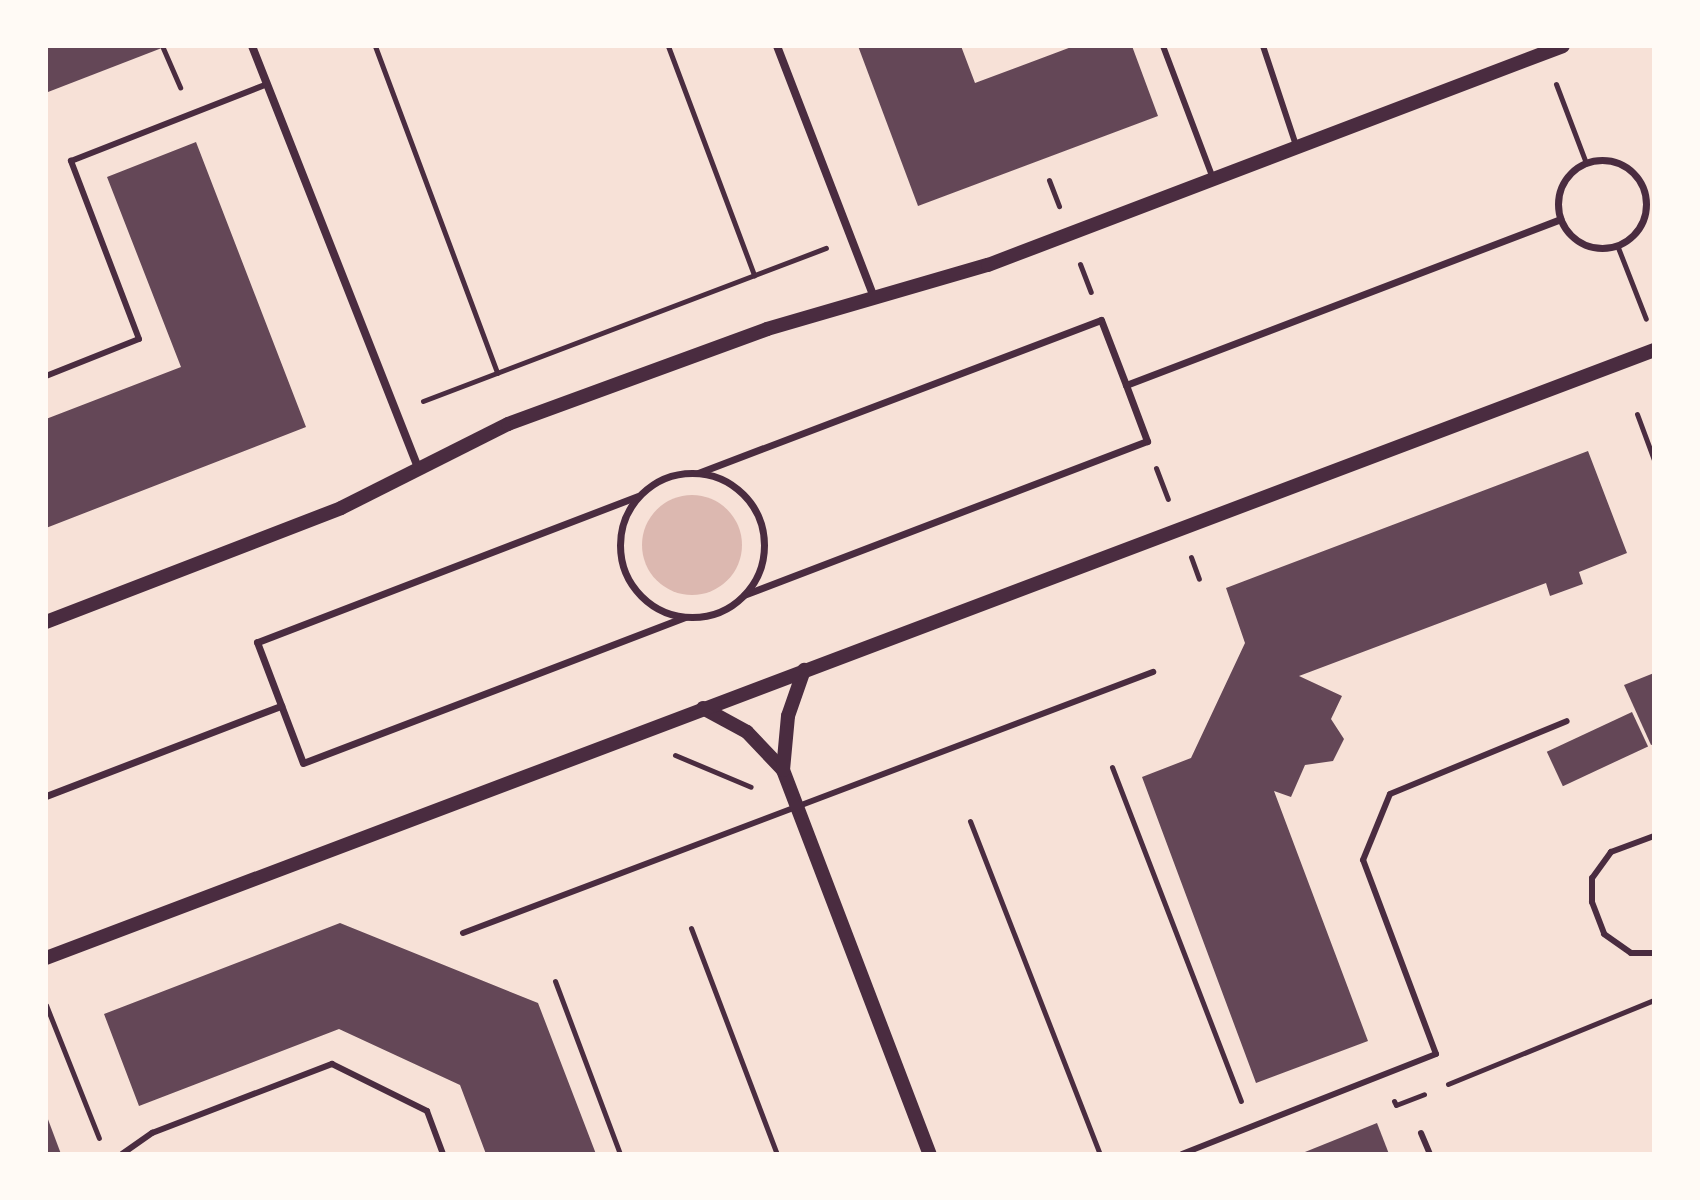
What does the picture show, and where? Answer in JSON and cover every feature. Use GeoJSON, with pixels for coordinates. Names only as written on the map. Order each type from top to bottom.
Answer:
{"type":"FeatureCollection","features":[{"type":"Feature","properties":{"kind":"street"},"geometry":{"type":"LineString","coordinates":[[252,46],[418,468]]}},
{"type":"Feature","properties":{"kind":"street"},"geometry":{"type":"LineString","coordinates":[[777,46],[874,298]]}},
{"type":"Feature","properties":{"kind":"street"},"geometry":{"type":"LineString","coordinates":[[46,622],[341,508],[508,424],[767,329],[988,265],[1563,46]]}},
{"type":"Feature","properties":{"kind":"street"},"geometry":{"type":"LineString","coordinates":[[1613,161],[1636,175],[1643,188],[1645,215],[1639,228],[1617,245],[1604,248],[1578,241],[1560,219],[1559,192],[1564,179],[1586,163],[1613,161]]}},
{"type":"Feature","properties":{"kind":"street"},"geometry":{"type":"LineString","coordinates":[[1643,188],[1654,183]]}},
{"type":"Feature","properties":{"kind":"street"},"geometry":{"type":"LineString","coordinates":[[1126,385],[1560,219]]}},
{"type":"Feature","properties":{"kind":"street"},"geometry":{"type":"LineString","coordinates":[[1101,320],[1126,385],[1147,441],[744,595],[717,613],[685,617],[303,763],[257,642],[638,496],[666,477],[698,473],[1101,320]]}},
{"type":"Feature","properties":{"kind":"street"},"geometry":{"type":"LineString","coordinates":[[46,958],[1654,350]]}},
{"type":"Feature","properties":{"kind":"street"},"geometry":{"type":"LineString","coordinates":[[698,473],[721,478],[745,495],[760,519],[764,547],[758,575],[744,595]]}},
{"type":"Feature","properties":{"kind":"street"},"geometry":{"type":"LineString","coordinates":[[638,496],[625,515],[618,543],[623,571],[638,595],[662,611],[685,617]]}},
{"type":"Feature","properties":{"kind":"street"},"geometry":{"type":"LineString","coordinates":[[783,770],[788,716],[804,670]]}},
{"type":"Feature","properties":{"kind":"street"},"geometry":{"type":"LineString","coordinates":[[46,796],[281,706]]}},
{"type":"Feature","properties":{"kind":"street"},"geometry":{"type":"LineString","coordinates":[[703,708],[747,732],[783,770],[930,1154]]}},
{"type":"Feature","properties":{"kind":"lane"},"geometry":{"type":"LineString","coordinates":[[1163,46],[1213,180]]}},
{"type":"Feature","properties":{"kind":"lane"},"geometry":{"type":"LineString","coordinates":[[1263,46],[1297,149]]}},
{"type":"Feature","properties":{"kind":"lane"},"geometry":{"type":"LineString","coordinates":[[46,376],[139,339],[71,161],[267,84]]}},
{"type":"Feature","properties":{"kind":"lane"},"geometry":{"type":"LineString","coordinates":[[463,933],[1153,672]]}},
{"type":"Feature","properties":{"kind":"lane"},"geometry":{"type":"LineString","coordinates":[[1182,1154],[1436,1054],[1363,860],[1390,794],[1567,721]]}},
{"type":"Feature","properties":{"kind":"lane"},"geometry":{"type":"LineString","coordinates":[[1654,836],[1611,852],[1592,878],[1592,890],[1604,934],[1631,953],[1654,953]]}},
{"type":"Feature","properties":{"kind":"lane"},"geometry":{"type":"LineString","coordinates":[[122,1154],[152,1133],[332,1064],[427,1111],[443,1154]]}},
{"type":"Feature","properties":{"kind":"lane"},"geometry":{"type":"LineString","coordinates":[[1421,1133],[1430,1154]]}},
{"type":"Feature","properties":{"kind":"path"},"geometry":{"type":"LineString","coordinates":[[375,46],[497,373]]}},
{"type":"Feature","properties":{"kind":"path"},"geometry":{"type":"LineString","coordinates":[[668,46],[754,275]]}},
{"type":"Feature","properties":{"kind":"path"},"geometry":{"type":"LineString","coordinates":[[163,48],[191,114]]}},
{"type":"Feature","properties":{"kind":"path"},"geometry":{"type":"LineString","coordinates":[[1544,53],[1586,163]]}},
{"type":"Feature","properties":{"kind":"path"},"geometry":{"type":"LineString","coordinates":[[1617,245],[1649,328]]}},
{"type":"Feature","properties":{"kind":"path"},"geometry":{"type":"LineString","coordinates":[[417,403],[826,248]]}},
{"type":"Feature","properties":{"kind":"path"},"geometry":{"type":"LineString","coordinates":[[1637,414],[1654,460]]}},
{"type":"Feature","properties":{"kind":"path"},"geometry":{"type":"LineString","coordinates":[[630,736],[798,807]]}},
{"type":"Feature","properties":{"kind":"path"},"geometry":{"type":"LineString","coordinates":[[1112,767],[1251,1127]]}},
{"type":"Feature","properties":{"kind":"path"},"geometry":{"type":"LineString","coordinates":[[970,821],[1100,1154]]}},
{"type":"Feature","properties":{"kind":"path"},"geometry":{"type":"LineString","coordinates":[[691,928],[777,1154]]}},
{"type":"Feature","properties":{"kind":"path"},"geometry":{"type":"LineString","coordinates":[[555,981],[620,1154]]}},
{"type":"Feature","properties":{"kind":"path"},"geometry":{"type":"LineString","coordinates":[[1383,1075],[1396,1105],[1654,1000]]}},
{"type":"Feature","properties":{"kind":"path"},"geometry":{"type":"LineString","coordinates":[[46,1005],[105,1154]]}},
{"type":"Feature","properties":{"kind":"shaded area"},"geometry":{"type":"Polygon","coordinates":[[[692,495],[711,499],[727,510],[738,526],[742,545],[738,564],[727,580],[711,591],[692,595],[673,591],[657,580],[646,564],[642,545],[646,526],[657,510],[673,499],[692,495]]]}},
{"type":"Feature","properties":{"kind":"building"},"geometry":{"type":"Polygon","coordinates":[[[46,46],[167,46],[48,92],[46,46]]]}},
{"type":"Feature","properties":{"kind":"building"},"geometry":{"type":"Polygon","coordinates":[[[858,46],[961,46],[975,83],[1074,46],[1132,46],[1158,116],[918,206],[858,46]]]}},
{"type":"Feature","properties":{"kind":"building"},"geometry":{"type":"Polygon","coordinates":[[[196,142],[306,427],[46,528],[46,419],[181,367],[107,177],[196,142]]]}},
{"type":"Feature","properties":{"kind":"building"},"geometry":{"type":"Polygon","coordinates":[[[1588,451],[1627,553],[1579,572],[1583,584],[1550,596],[1546,583],[1299,676],[1342,696],[1331,719],[1344,739],[1333,761],[1305,765],[1291,797],[1274,791],[1368,1041],[1256,1083],[1142,777],[1191,758],[1245,643],[1226,588],[1588,451]]]}},
{"type":"Feature","properties":{"kind":"building"},"geometry":{"type":"Polygon","coordinates":[[[1654,673],[1654,744],[1651,745],[1624,685],[1654,673]]]}},
{"type":"Feature","properties":{"kind":"building"},"geometry":{"type":"Polygon","coordinates":[[[1632,712],[1648,746],[1563,786],[1547,752],[1632,712]]]}},
{"type":"Feature","properties":{"kind":"building"},"geometry":{"type":"Polygon","coordinates":[[[340,923],[538,1003],[596,1154],[486,1154],[460,1085],[339,1029],[139,1106],[104,1014],[340,923]]]}},
{"type":"Feature","properties":{"kind":"building"},"geometry":{"type":"Polygon","coordinates":[[[46,1114],[61,1154],[46,1154],[46,1114]]]}},
{"type":"Feature","properties":{"kind":"building"},"geometry":{"type":"Polygon","coordinates":[[[1377,1123],[1389,1154],[1300,1154],[1377,1123]]]}}]}
